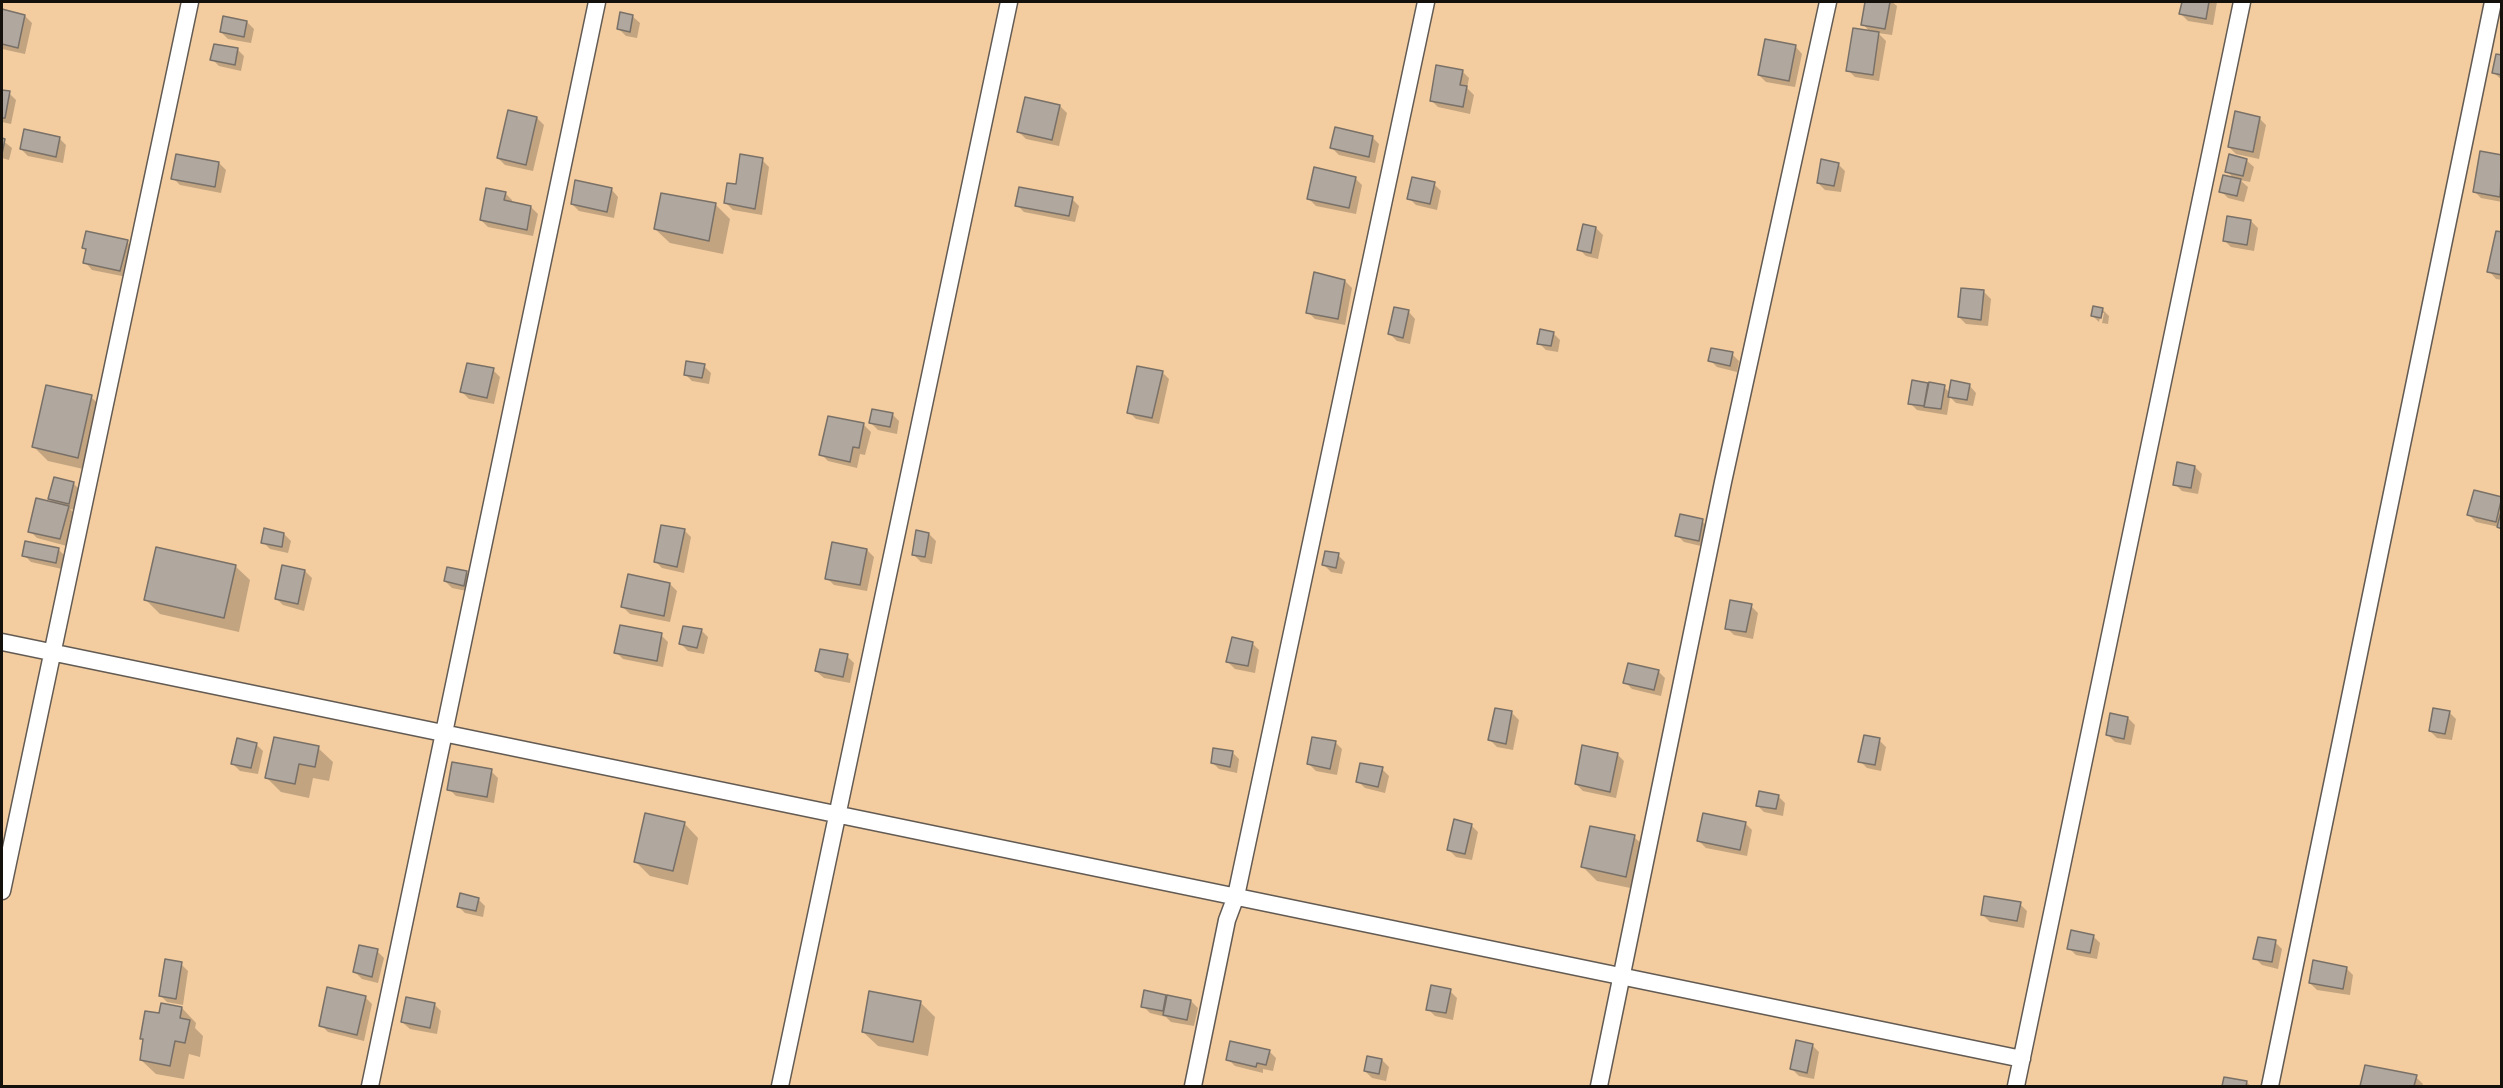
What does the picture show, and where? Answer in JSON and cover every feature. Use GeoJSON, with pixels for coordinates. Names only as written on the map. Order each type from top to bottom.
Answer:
{"type":"FeatureCollection","features":[{"type":"Feature","properties":{"kind":"lane"},"geometry":{"type":"LineString","coordinates":[[2,891],[190,2]]}},
{"type":"Feature","properties":{"kind":"lane"},"geometry":{"type":"LineString","coordinates":[[370,1086],[597,2]]}},
{"type":"Feature","properties":{"kind":"lane"},"geometry":{"type":"LineString","coordinates":[[780,1086],[1009,2]]}},
{"type":"Feature","properties":{"kind":"lane"},"geometry":{"type":"LineString","coordinates":[[1193,1086],[1227,920],[1236,896],[1426,2]]}},
{"type":"Feature","properties":{"kind":"lane"},"geometry":{"type":"LineString","coordinates":[[1599,1086],[1723,482],[1828,2]]}},
{"type":"Feature","properties":{"kind":"lane"},"geometry":{"type":"LineString","coordinates":[[2016,1086],[2242,2]]}},
{"type":"Feature","properties":{"kind":"lane"},"geometry":{"type":"LineString","coordinates":[[2270,1086],[2493,2]]}},
{"type":"Feature","properties":{"kind":"lane"},"geometry":{"type":"LineString","coordinates":[[2,642],[442,735],[2022,1059]]}},
{"type":"Feature","properties":{"kind":"shaded area"},"geometry":{"type":"Polygon","coordinates":[[[2,2],[2501,2],[2501,1086],[2,1086],[2,2]]]}},
{"type":"Feature","properties":{"kind":"building"},"geometry":{"type":"Polygon","coordinates":[[[1865,2],[1890,2],[1885,29],[1861,25],[1865,2]]]}},
{"type":"Feature","properties":{"kind":"building"},"geometry":{"type":"Polygon","coordinates":[[[2182,2],[2209,2],[2206,19],[2179,14],[2182,2]]]}},
{"type":"Feature","properties":{"kind":"building"},"geometry":{"type":"Polygon","coordinates":[[[2,9],[25,15],[18,48],[2,44],[2,9]]]}},
{"type":"Feature","properties":{"kind":"building"},"geometry":{"type":"Polygon","coordinates":[[[620,12],[633,15],[630,32],[617,29],[620,12]]]}},
{"type":"Feature","properties":{"kind":"building"},"geometry":{"type":"Polygon","coordinates":[[[223,16],[247,21],[244,37],[220,32],[223,16]]]}},
{"type":"Feature","properties":{"kind":"building"},"geometry":{"type":"Polygon","coordinates":[[[1853,28],[1879,32],[1873,75],[1846,71],[1853,28]]]}},
{"type":"Feature","properties":{"kind":"building"},"geometry":{"type":"Polygon","coordinates":[[[1765,39],[1796,45],[1789,81],[1758,75],[1765,39]]]}},
{"type":"Feature","properties":{"kind":"building"},"geometry":{"type":"Polygon","coordinates":[[[214,44],[238,48],[235,65],[210,60],[214,44]]]}},
{"type":"Feature","properties":{"kind":"building"},"geometry":{"type":"Polygon","coordinates":[[[2496,54],[2502,55],[2502,75],[2492,73],[2496,54]]]}},
{"type":"Feature","properties":{"kind":"building"},"geometry":{"type":"Polygon","coordinates":[[[1436,65],[1463,70],[1460,85],[1467,86],[1463,107],[1430,101],[1436,65]]]}},
{"type":"Feature","properties":{"kind":"building"},"geometry":{"type":"Polygon","coordinates":[[[2,90],[10,91],[5,118],[2,118],[2,90]]]}},
{"type":"Feature","properties":{"kind":"building"},"geometry":{"type":"Polygon","coordinates":[[[1025,97],[1060,105],[1052,140],[1017,132],[1025,97]]]}},
{"type":"Feature","properties":{"kind":"building"},"geometry":{"type":"Polygon","coordinates":[[[508,110],[537,117],[526,165],[497,158],[508,110]]]}},
{"type":"Feature","properties":{"kind":"building"},"geometry":{"type":"Polygon","coordinates":[[[2235,111],[2260,117],[2253,152],[2228,147],[2235,111]]]}},
{"type":"Feature","properties":{"kind":"building"},"geometry":{"type":"Polygon","coordinates":[[[1335,127],[1373,136],[1369,157],[1330,148],[1335,127]]]}},
{"type":"Feature","properties":{"kind":"building"},"geometry":{"type":"Polygon","coordinates":[[[24,129],[60,137],[56,157],[20,149],[24,129]]]}},
{"type":"Feature","properties":{"kind":"building"},"geometry":{"type":"Polygon","coordinates":[[[2,138],[5,139],[2,154],[2,138]]]}},
{"type":"Feature","properties":{"kind":"building"},"geometry":{"type":"Polygon","coordinates":[[[2480,151],[2502,155],[2500,197],[2473,192],[2480,151]]]}},
{"type":"Feature","properties":{"kind":"building"},"geometry":{"type":"Polygon","coordinates":[[[176,154],[219,162],[215,187],[171,179],[176,154]]]}},
{"type":"Feature","properties":{"kind":"building"},"geometry":{"type":"Polygon","coordinates":[[[740,154],[763,158],[755,209],[724,203],[727,183],[736,184],[740,154]]]}},
{"type":"Feature","properties":{"kind":"building"},"geometry":{"type":"Polygon","coordinates":[[[2229,154],[2247,159],[2243,176],[2225,172],[2229,154]]]}},
{"type":"Feature","properties":{"kind":"building"},"geometry":{"type":"Polygon","coordinates":[[[1821,159],[1839,163],[1834,186],[1817,183],[1821,159]]]}},
{"type":"Feature","properties":{"kind":"building"},"geometry":{"type":"Polygon","coordinates":[[[1314,167],[1356,177],[1349,208],[1307,199],[1314,167]]]}},
{"type":"Feature","properties":{"kind":"building"},"geometry":{"type":"Polygon","coordinates":[[[2223,175],[2241,179],[2237,196],[2219,192],[2223,175]]]}},
{"type":"Feature","properties":{"kind":"building"},"geometry":{"type":"Polygon","coordinates":[[[1412,177],[1435,182],[1430,204],[1407,199],[1412,177]]]}},
{"type":"Feature","properties":{"kind":"building"},"geometry":{"type":"Polygon","coordinates":[[[575,180],[612,188],[607,212],[571,204],[575,180]]]}},
{"type":"Feature","properties":{"kind":"building"},"geometry":{"type":"Polygon","coordinates":[[[1019,187],[1073,197],[1069,216],[1015,206],[1019,187]]]}},
{"type":"Feature","properties":{"kind":"building"},"geometry":{"type":"Polygon","coordinates":[[[486,188],[506,192],[504,200],[531,206],[527,230],[480,220],[486,188]]]}},
{"type":"Feature","properties":{"kind":"building"},"geometry":{"type":"Polygon","coordinates":[[[661,193],[716,203],[709,241],[654,229],[661,193]]]}},
{"type":"Feature","properties":{"kind":"building"},"geometry":{"type":"Polygon","coordinates":[[[2227,216],[2251,220],[2247,245],[2223,241],[2227,216]]]}},
{"type":"Feature","properties":{"kind":"building"},"geometry":{"type":"Polygon","coordinates":[[[1583,224],[1596,227],[1591,253],[1577,250],[1583,224]]]}},
{"type":"Feature","properties":{"kind":"building"},"geometry":{"type":"Polygon","coordinates":[[[86,231],[128,240],[120,271],[83,263],[86,249],[82,248],[86,231]]]}},
{"type":"Feature","properties":{"kind":"building"},"geometry":{"type":"Polygon","coordinates":[[[2496,231],[2502,232],[2502,275],[2487,272],[2496,231]]]}},
{"type":"Feature","properties":{"kind":"building"},"geometry":{"type":"Polygon","coordinates":[[[1314,272],[1345,280],[1338,319],[1306,313],[1314,272]]]}},
{"type":"Feature","properties":{"kind":"building"},"geometry":{"type":"Polygon","coordinates":[[[1961,288],[1984,290],[1981,320],[1958,317],[1961,288]]]}},
{"type":"Feature","properties":{"kind":"building"},"geometry":{"type":"Polygon","coordinates":[[[2093,306],[2103,308],[2101,318],[2091,316],[2093,306]]]}},
{"type":"Feature","properties":{"kind":"building"},"geometry":{"type":"Polygon","coordinates":[[[1394,307],[1409,310],[1403,338],[1388,334],[1394,307]]]}},
{"type":"Feature","properties":{"kind":"building"},"geometry":{"type":"Polygon","coordinates":[[[1540,329],[1554,332],[1551,346],[1537,344],[1540,329]]]}},
{"type":"Feature","properties":{"kind":"building"},"geometry":{"type":"Polygon","coordinates":[[[1711,348],[1733,352],[1730,366],[1708,361],[1711,348]]]}},
{"type":"Feature","properties":{"kind":"building"},"geometry":{"type":"Polygon","coordinates":[[[686,361],[705,364],[702,378],[684,375],[686,361]]]}},
{"type":"Feature","properties":{"kind":"building"},"geometry":{"type":"Polygon","coordinates":[[[467,363],[494,368],[487,398],[460,392],[467,363]]]}},
{"type":"Feature","properties":{"kind":"building"},"geometry":{"type":"Polygon","coordinates":[[[1137,366],[1163,371],[1152,418],[1127,413],[1137,366]]]}},
{"type":"Feature","properties":{"kind":"building"},"geometry":{"type":"Polygon","coordinates":[[[1912,380],[1928,383],[1924,406],[1908,404],[1912,380]]]}},
{"type":"Feature","properties":{"kind":"building"},"geometry":{"type":"Polygon","coordinates":[[[1951,380],[1970,384],[1967,400],[1948,397],[1951,380]]]}},
{"type":"Feature","properties":{"kind":"building"},"geometry":{"type":"Polygon","coordinates":[[[1929,382],[1945,385],[1941,409],[1924,407],[1929,382]]]}},
{"type":"Feature","properties":{"kind":"building"},"geometry":{"type":"Polygon","coordinates":[[[46,385],[92,395],[78,458],[32,447],[46,385]]]}},
{"type":"Feature","properties":{"kind":"building"},"geometry":{"type":"Polygon","coordinates":[[[872,409],[893,413],[890,427],[869,423],[872,409]]]}},
{"type":"Feature","properties":{"kind":"building"},"geometry":{"type":"Polygon","coordinates":[[[828,416],[864,423],[859,448],[853,447],[850,462],[819,455],[828,416]]]}},
{"type":"Feature","properties":{"kind":"building"},"geometry":{"type":"Polygon","coordinates":[[[2177,462],[2195,466],[2191,488],[2173,485],[2177,462]]]}},
{"type":"Feature","properties":{"kind":"building"},"geometry":{"type":"Polygon","coordinates":[[[54,477],[74,482],[69,504],[48,499],[54,477]]]}},
{"type":"Feature","properties":{"kind":"building"},"geometry":{"type":"Polygon","coordinates":[[[2474,490],[2502,497],[2496,522],[2467,515],[2474,490]]]}},
{"type":"Feature","properties":{"kind":"building"},"geometry":{"type":"Polygon","coordinates":[[[36,498],[69,506],[60,539],[28,532],[36,498]]]}},
{"type":"Feature","properties":{"kind":"building"},"geometry":{"type":"Polygon","coordinates":[[[2502,508],[2502,529],[2497,527],[2502,508]]]}},
{"type":"Feature","properties":{"kind":"building"},"geometry":{"type":"Polygon","coordinates":[[[1680,514],[1703,519],[1699,541],[1675,536],[1680,514]]]}},
{"type":"Feature","properties":{"kind":"building"},"geometry":{"type":"Polygon","coordinates":[[[661,525],[685,529],[677,567],[654,562],[661,525]]]}},
{"type":"Feature","properties":{"kind":"building"},"geometry":{"type":"Polygon","coordinates":[[[264,528],[284,533],[282,547],[261,543],[264,528]]]}},
{"type":"Feature","properties":{"kind":"building"},"geometry":{"type":"Polygon","coordinates":[[[916,530],[929,533],[925,557],[912,555],[916,530]]]}},
{"type":"Feature","properties":{"kind":"building"},"geometry":{"type":"Polygon","coordinates":[[[25,541],[59,548],[56,563],[22,556],[25,541]]]}},
{"type":"Feature","properties":{"kind":"building"},"geometry":{"type":"Polygon","coordinates":[[[832,542],[867,549],[860,585],[825,579],[832,542]]]}},
{"type":"Feature","properties":{"kind":"building"},"geometry":{"type":"Polygon","coordinates":[[[156,547],[236,565],[224,618],[144,600],[156,547]]]}},
{"type":"Feature","properties":{"kind":"building"},"geometry":{"type":"Polygon","coordinates":[[[1325,551],[1339,553],[1336,568],[1322,565],[1325,551]]]}},
{"type":"Feature","properties":{"kind":"building"},"geometry":{"type":"Polygon","coordinates":[[[282,565],[305,570],[298,604],[275,599],[282,565]]]}},
{"type":"Feature","properties":{"kind":"building"},"geometry":{"type":"Polygon","coordinates":[[[447,567],[467,571],[464,586],[444,581],[447,567]]]}},
{"type":"Feature","properties":{"kind":"building"},"geometry":{"type":"Polygon","coordinates":[[[628,574],[670,583],[664,616],[621,607],[628,574]]]}},
{"type":"Feature","properties":{"kind":"building"},"geometry":{"type":"Polygon","coordinates":[[[1730,600],[1752,604],[1746,632],[1725,629],[1730,600]]]}},
{"type":"Feature","properties":{"kind":"building"},"geometry":{"type":"Polygon","coordinates":[[[620,625],[662,633],[657,661],[614,653],[620,625]]]}},
{"type":"Feature","properties":{"kind":"building"},"geometry":{"type":"Polygon","coordinates":[[[683,626],[702,629],[697,648],[679,644],[683,626]]]}},
{"type":"Feature","properties":{"kind":"building"},"geometry":{"type":"Polygon","coordinates":[[[1232,637],[1253,642],[1248,666],[1226,662],[1232,637]]]}},
{"type":"Feature","properties":{"kind":"building"},"geometry":{"type":"Polygon","coordinates":[[[820,649],[848,654],[843,677],[815,671],[820,649]]]}},
{"type":"Feature","properties":{"kind":"building"},"geometry":{"type":"Polygon","coordinates":[[[1628,663],[1659,670],[1654,690],[1623,683],[1628,663]]]}},
{"type":"Feature","properties":{"kind":"building"},"geometry":{"type":"Polygon","coordinates":[[[1495,708],[1512,711],[1506,744],[1488,740],[1495,708]]]}},
{"type":"Feature","properties":{"kind":"building"},"geometry":{"type":"Polygon","coordinates":[[[2433,708],[2450,711],[2445,734],[2429,731],[2433,708]]]}},
{"type":"Feature","properties":{"kind":"building"},"geometry":{"type":"Polygon","coordinates":[[[2110,713],[2128,717],[2124,739],[2106,735],[2110,713]]]}},
{"type":"Feature","properties":{"kind":"building"},"geometry":{"type":"Polygon","coordinates":[[[1864,735],[1880,738],[1875,765],[1858,762],[1864,735]]]}},
{"type":"Feature","properties":{"kind":"building"},"geometry":{"type":"Polygon","coordinates":[[[274,737],[319,746],[315,767],[299,764],[295,784],[265,778],[274,737]]]}},
{"type":"Feature","properties":{"kind":"building"},"geometry":{"type":"Polygon","coordinates":[[[1312,737],[1336,741],[1330,769],[1307,764],[1312,737]]]}},
{"type":"Feature","properties":{"kind":"building"},"geometry":{"type":"Polygon","coordinates":[[[237,738],[257,743],[251,768],[231,764],[237,738]]]}},
{"type":"Feature","properties":{"kind":"building"},"geometry":{"type":"Polygon","coordinates":[[[1582,745],[1618,753],[1610,792],[1575,784],[1582,745]]]}},
{"type":"Feature","properties":{"kind":"building"},"geometry":{"type":"Polygon","coordinates":[[[1213,748],[1233,751],[1230,767],[1211,763],[1213,748]]]}},
{"type":"Feature","properties":{"kind":"building"},"geometry":{"type":"Polygon","coordinates":[[[452,762],[492,769],[487,797],[447,790],[452,762]]]}},
{"type":"Feature","properties":{"kind":"building"},"geometry":{"type":"Polygon","coordinates":[[[1360,763],[1383,767],[1378,787],[1356,782],[1360,763]]]}},
{"type":"Feature","properties":{"kind":"building"},"geometry":{"type":"Polygon","coordinates":[[[1759,791],[1779,795],[1776,809],[1756,806],[1759,791]]]}},
{"type":"Feature","properties":{"kind":"building"},"geometry":{"type":"Polygon","coordinates":[[[645,813],[685,822],[673,871],[634,862],[645,813]]]}},
{"type":"Feature","properties":{"kind":"building"},"geometry":{"type":"Polygon","coordinates":[[[1703,813],[1746,822],[1740,850],[1697,841],[1703,813]]]}},
{"type":"Feature","properties":{"kind":"building"},"geometry":{"type":"Polygon","coordinates":[[[1454,819],[1472,824],[1465,854],[1447,850],[1454,819]]]}},
{"type":"Feature","properties":{"kind":"building"},"geometry":{"type":"Polygon","coordinates":[[[1590,826],[1635,835],[1626,877],[1581,867],[1590,826]]]}},
{"type":"Feature","properties":{"kind":"building"},"geometry":{"type":"Polygon","coordinates":[[[460,893],[479,898],[476,911],[457,907],[460,893]]]}},
{"type":"Feature","properties":{"kind":"building"},"geometry":{"type":"Polygon","coordinates":[[[1984,896],[2021,902],[2017,921],[1981,915],[1984,896]]]}},
{"type":"Feature","properties":{"kind":"building"},"geometry":{"type":"Polygon","coordinates":[[[2071,930],[2094,935],[2090,953],[2067,949],[2071,930]]]}},
{"type":"Feature","properties":{"kind":"building"},"geometry":{"type":"Polygon","coordinates":[[[2258,937],[2276,940],[2272,962],[2253,959],[2258,937]]]}},
{"type":"Feature","properties":{"kind":"building"},"geometry":{"type":"Polygon","coordinates":[[[359,945],[378,949],[372,977],[353,972],[359,945]]]}},
{"type":"Feature","properties":{"kind":"building"},"geometry":{"type":"Polygon","coordinates":[[[165,959],[182,962],[176,999],[159,996],[165,959]]]}},
{"type":"Feature","properties":{"kind":"building"},"geometry":{"type":"Polygon","coordinates":[[[2313,960],[2347,967],[2343,989],[2309,983],[2313,960]]]}},
{"type":"Feature","properties":{"kind":"building"},"geometry":{"type":"Polygon","coordinates":[[[1431,985],[1451,989],[1446,1013],[1426,1010],[1431,985]]]}},
{"type":"Feature","properties":{"kind":"building"},"geometry":{"type":"Polygon","coordinates":[[[327,987],[366,996],[357,1035],[319,1026],[327,987]]]}},
{"type":"Feature","properties":{"kind":"building"},"geometry":{"type":"Polygon","coordinates":[[[1144,990],[1166,995],[1163,1011],[1141,1007],[1144,990]]]}},
{"type":"Feature","properties":{"kind":"building"},"geometry":{"type":"Polygon","coordinates":[[[869,991],[921,1001],[913,1042],[862,1032],[869,991]]]}},
{"type":"Feature","properties":{"kind":"building"},"geometry":{"type":"Polygon","coordinates":[[[1167,995],[1191,1000],[1187,1020],[1163,1015],[1167,995]]]}},
{"type":"Feature","properties":{"kind":"building"},"geometry":{"type":"Polygon","coordinates":[[[406,997],[435,1003],[430,1028],[401,1022],[406,997]]]}},
{"type":"Feature","properties":{"kind":"building"},"geometry":{"type":"Polygon","coordinates":[[[161,1003],[182,1007],[180,1018],[190,1020],[185,1043],[175,1041],[170,1066],[140,1060],[143,1039],[140,1039],[145,1011],[159,1013],[161,1003]]]}},
{"type":"Feature","properties":{"kind":"building"},"geometry":{"type":"Polygon","coordinates":[[[1796,1040],[1813,1044],[1807,1073],[1790,1069],[1796,1040]]]}},
{"type":"Feature","properties":{"kind":"building"},"geometry":{"type":"Polygon","coordinates":[[[1230,1041],[1270,1050],[1266,1065],[1257,1063],[1256,1067],[1226,1060],[1230,1041]]]}},
{"type":"Feature","properties":{"kind":"building"},"geometry":{"type":"Polygon","coordinates":[[[1367,1056],[1382,1059],[1379,1074],[1364,1071],[1367,1056]]]}},
{"type":"Feature","properties":{"kind":"building"},"geometry":{"type":"Polygon","coordinates":[[[2365,1065],[2417,1075],[2414,1086],[2360,1086],[2365,1065]]]}},
{"type":"Feature","properties":{"kind":"building"},"geometry":{"type":"Polygon","coordinates":[[[2224,1077],[2247,1081],[2246,1086],[2222,1086],[2224,1077]]]}}]}
